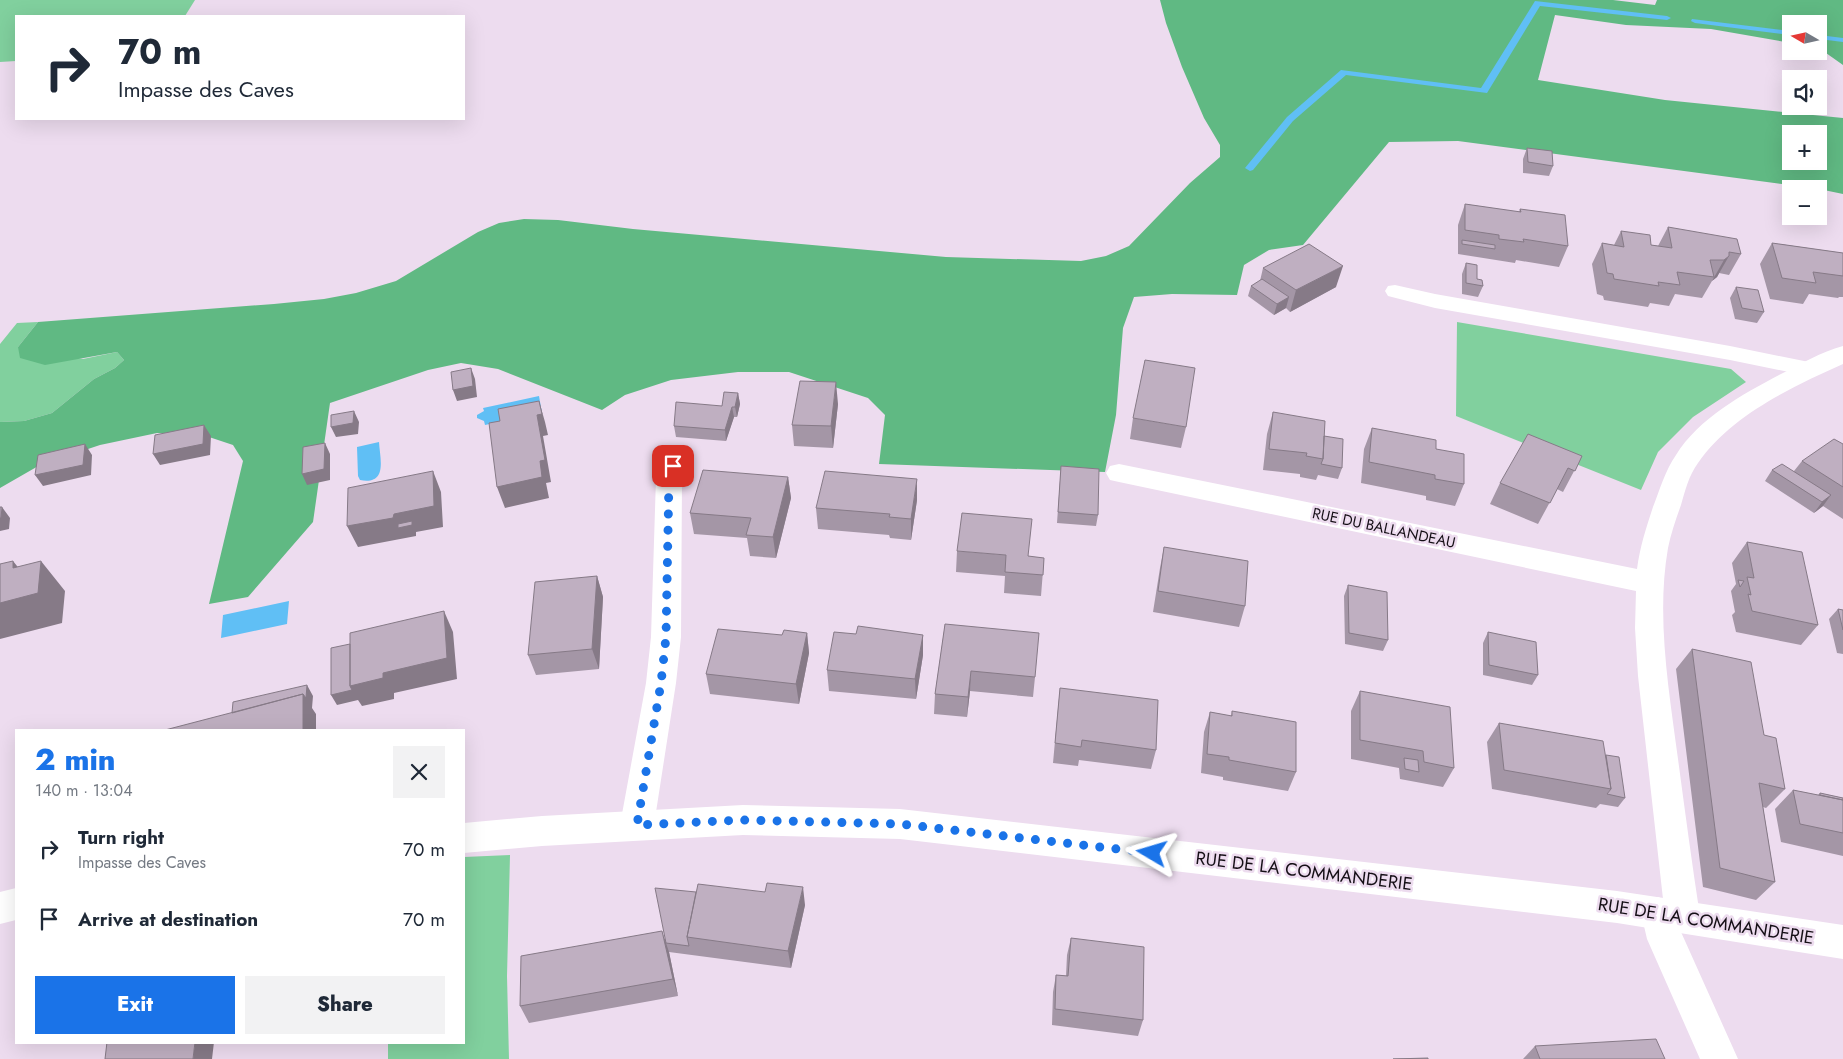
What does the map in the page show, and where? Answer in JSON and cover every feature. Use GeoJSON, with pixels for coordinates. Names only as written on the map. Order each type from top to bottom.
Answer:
{"type":"FeatureCollection","features":[{"type":"Feature","properties":{"kind":"street"},"geometry":{"type":"LineString","coordinates":[[1719,1059],[1665,939],[1671,914],[1674,861],[1649,626],[1653,555],[1658,531],[1676,478],[1689,455],[1708,434],[1729,418],[1808,369],[1843,354]]}},
{"type":"Feature","properties":{"kind":"street"},"geometry":{"type":"LineString","coordinates":[[637,825],[662,674],[668,595],[669,478],[677,455]]}},
{"type":"Feature","properties":{"kind":"street","name":"RUE DU BALLANDEAU"},"geometry":{"type":"LineString","coordinates":[[1119,473],[1650,584]]}},
{"type":"Feature","properties":{"kind":"street","name":"RUE DE LA COMMANDERIE"},"geometry":{"type":"LineString","coordinates":[[465,838],[637,825],[742,820],[900,824],[1671,914],[1843,942]]}},
{"type":"Feature","properties":{"kind":"street"},"geometry":{"type":"LineString","coordinates":[[0,908],[15,904]]}},
{"type":"Feature","properties":{"kind":"lane"},"geometry":{"type":"LineString","coordinates":[[1395,291],[1454,305],[1730,353],[1808,369]]}},
{"type":"Feature","properties":{"kind":"green space"},"geometry":{"type":"Polygon","coordinates":[[[0,0],[195,0],[186,15],[15,15],[15,61],[0,62],[0,0]]]}},
{"type":"Feature","properties":{"kind":"green space"},"geometry":{"type":"Polygon","coordinates":[[[1160,0],[1613,0],[1655,5],[1657,0],[1843,0],[1843,65],[1828,54],[1828,15],[1782,15],[1782,41],[1711,29],[1626,25],[1555,15],[1538,80],[1665,100],[1782,112],[1782,115],[1813,115],[1843,118],[1843,194],[1827,191],[1827,180],[1782,180],[1782,184],[1458,141],[1389,142],[1303,245],[1269,250],[1244,265],[1237,295],[1172,294],[1134,297],[1123,328],[1116,415],[1105,472],[879,464],[885,415],[868,398],[789,372],[738,372],[671,380],[625,395],[602,410],[498,369],[461,363],[428,370],[330,403],[313,522],[248,597],[209,604],[243,461],[233,445],[203,435],[157,433],[100,445],[40,465],[0,488],[0,422],[24,421],[52,413],[94,379],[115,368],[124,360],[117,352],[45,365],[20,358],[18,347],[38,322],[274,304],[324,299],[356,293],[396,281],[478,232],[499,223],[524,219],[558,220],[633,229],[946,257],[1081,261],[1106,256],[1129,246],[1190,183],[1220,157],[1220,145],[1204,118],[1182,67],[1160,0]]]}},
{"type":"Feature","properties":{"kind":"green space"},"geometry":{"type":"Polygon","coordinates":[[[38,322],[18,347],[83,359],[117,352],[124,360],[115,368],[94,379],[52,413],[24,421],[0,422],[0,344],[17,323],[38,322]]]}},
{"type":"Feature","properties":{"kind":"green space"},"geometry":{"type":"Polygon","coordinates":[[[1457,322],[1731,369],[1746,382],[1693,417],[1658,452],[1641,490],[1456,416],[1457,322]]]}},
{"type":"Feature","properties":{"kind":"green space"},"geometry":{"type":"Polygon","coordinates":[[[510,855],[507,976],[509,1059],[388,1059],[388,1044],[465,1044],[465,857],[510,855]]]}},
{"type":"Feature","properties":{"kind":"water"},"geometry":{"type":"Polygon","coordinates":[[[539,396],[542,413],[485,425],[484,421],[477,418],[477,415],[484,411],[483,408],[539,396]]]}},
{"type":"Feature","properties":{"kind":"water"},"geometry":{"type":"Polygon","coordinates":[[[379,442],[381,463],[379,475],[375,479],[360,480],[358,476],[357,447],[379,442]]]}},
{"type":"Feature","properties":{"kind":"water"},"geometry":{"type":"Polygon","coordinates":[[[289,601],[287,624],[221,638],[223,615],[289,601]]]}},
{"type":"Feature","properties":{"kind":"building"},"geometry":{"type":"Polygon","coordinates":[[[1527,148],[1552,151],[1553,166],[1528,162],[1527,148]]]}},
{"type":"Feature","properties":{"kind":"building"},"geometry":{"type":"Polygon","coordinates":[[[1465,204],[1521,212],[1520,209],[1565,215],[1568,246],[1523,239],[1524,242],[1499,239],[1499,235],[1465,230],[1465,204]]]}},
{"type":"Feature","properties":{"kind":"building"},"geometry":{"type":"Polygon","coordinates":[[[1668,227],[1737,239],[1741,254],[1729,252],[1729,256],[1724,260],[1710,260],[1714,277],[1677,272],[1680,285],[1658,282],[1659,286],[1614,279],[1613,274],[1607,273],[1602,243],[1624,247],[1621,231],[1650,235],[1651,245],[1672,248],[1668,227]]]}},
{"type":"Feature","properties":{"kind":"building"},"geometry":{"type":"Polygon","coordinates":[[[1462,240],[1495,245],[1495,249],[1462,244],[1462,240]]]}},
{"type":"Feature","properties":{"kind":"building"},"geometry":{"type":"Polygon","coordinates":[[[1772,243],[1843,253],[1843,276],[1813,272],[1816,283],[1782,278],[1772,243]]]}},
{"type":"Feature","properties":{"kind":"building"},"geometry":{"type":"Polygon","coordinates":[[[1309,244],[1343,266],[1296,290],[1263,268],[1309,244]]]}},
{"type":"Feature","properties":{"kind":"building"},"geometry":{"type":"Polygon","coordinates":[[[1466,263],[1477,265],[1477,279],[1482,280],[1483,286],[1466,283],[1466,263]]]}},
{"type":"Feature","properties":{"kind":"building"},"geometry":{"type":"Polygon","coordinates":[[[1262,279],[1289,297],[1277,304],[1251,286],[1262,279]]]}},
{"type":"Feature","properties":{"kind":"building"},"geometry":{"type":"Polygon","coordinates":[[[1736,287],[1758,290],[1764,312],[1742,308],[1736,287]]]}},
{"type":"Feature","properties":{"kind":"building"},"geometry":{"type":"Polygon","coordinates":[[[1145,360],[1195,368],[1186,427],[1133,418],[1145,360]]]}},
{"type":"Feature","properties":{"kind":"building"},"geometry":{"type":"Polygon","coordinates":[[[471,368],[473,386],[453,390],[451,372],[471,368]]]}},
{"type":"Feature","properties":{"kind":"building"},"geometry":{"type":"Polygon","coordinates":[[[800,381],[836,382],[831,426],[792,425],[800,381]]]}},
{"type":"Feature","properties":{"kind":"building"},"geometry":{"type":"Polygon","coordinates":[[[724,392],[738,393],[735,407],[732,407],[725,430],[674,426],[676,402],[722,406],[724,392]]]}},
{"type":"Feature","properties":{"kind":"building"},"geometry":{"type":"Polygon","coordinates":[[[539,401],[542,414],[537,415],[545,460],[540,461],[542,477],[497,487],[489,423],[500,421],[498,409],[539,401]]]}},
{"type":"Feature","properties":{"kind":"building"},"geometry":{"type":"Polygon","coordinates":[[[354,411],[353,423],[331,427],[331,415],[354,411]]]}},
{"type":"Feature","properties":{"kind":"building"},"geometry":{"type":"Polygon","coordinates":[[[1273,412],[1325,421],[1323,459],[1306,456],[1307,453],[1269,449],[1273,412]]]}},
{"type":"Feature","properties":{"kind":"building"},"geometry":{"type":"Polygon","coordinates":[[[204,425],[203,444],[153,454],[155,435],[204,425]]]}},
{"type":"Feature","properties":{"kind":"building"},"geometry":{"type":"Polygon","coordinates":[[[1372,428],[1436,440],[1436,449],[1464,454],[1464,484],[1435,479],[1435,475],[1369,462],[1372,428]]]}},
{"type":"Feature","properties":{"kind":"building"},"geometry":{"type":"Polygon","coordinates":[[[1528,434],[1582,456],[1575,471],[1568,468],[1550,503],[1500,483],[1528,434]]]}},
{"type":"Feature","properties":{"kind":"building"},"geometry":{"type":"Polygon","coordinates":[[[1324,436],[1343,439],[1342,468],[1321,464],[1324,436]]]}},
{"type":"Feature","properties":{"kind":"building"},"geometry":{"type":"Polygon","coordinates":[[[1834,439],[1843,444],[1843,487],[1802,461],[1834,439]]]}},
{"type":"Feature","properties":{"kind":"building"},"geometry":{"type":"Polygon","coordinates":[[[325,443],[324,469],[302,474],[303,447],[325,443]]]}},
{"type":"Feature","properties":{"kind":"building"},"geometry":{"type":"Polygon","coordinates":[[[85,444],[83,465],[35,475],[38,455],[85,444]]]}},
{"type":"Feature","properties":{"kind":"building"},"geometry":{"type":"Polygon","coordinates":[[[1782,464],[1831,495],[1822,502],[1772,470],[1782,464]]]}},
{"type":"Feature","properties":{"kind":"building"},"geometry":{"type":"Polygon","coordinates":[[[1061,466],[1099,469],[1098,515],[1058,512],[1061,466]]]}},
{"type":"Feature","properties":{"kind":"building"},"geometry":{"type":"Polygon","coordinates":[[[703,470],[788,477],[773,537],[746,535],[751,518],[690,513],[703,470]]]}},
{"type":"Feature","properties":{"kind":"building"},"geometry":{"type":"Polygon","coordinates":[[[433,471],[434,506],[394,514],[393,518],[347,526],[348,488],[433,471]]]}},
{"type":"Feature","properties":{"kind":"building"},"geometry":{"type":"Polygon","coordinates":[[[825,471],[917,479],[911,519],[889,517],[890,514],[816,508],[825,471]]]}},
{"type":"Feature","properties":{"kind":"building"},"geometry":{"type":"Polygon","coordinates":[[[0,507],[2,507],[1,518],[0,518],[0,507]]]}},
{"type":"Feature","properties":{"kind":"building"},"geometry":{"type":"Polygon","coordinates":[[[962,513],[1032,519],[1028,556],[1044,558],[1043,575],[1005,572],[1006,555],[957,551],[962,513]]]}},
{"type":"Feature","properties":{"kind":"building"},"geometry":{"type":"Polygon","coordinates":[[[412,521],[412,525],[398,528],[398,524],[412,521]]]}},
{"type":"Feature","properties":{"kind":"building"},"geometry":{"type":"Polygon","coordinates":[[[1747,542],[1802,552],[1818,625],[1752,611],[1747,577],[1754,578],[1747,542]]]}},
{"type":"Feature","properties":{"kind":"building"},"geometry":{"type":"Polygon","coordinates":[[[1164,547],[1248,561],[1245,606],[1158,591],[1164,547]]]}},
{"type":"Feature","properties":{"kind":"building"},"geometry":{"type":"Polygon","coordinates":[[[13,561],[13,568],[41,561],[38,593],[0,603],[0,564],[13,561]]]}},
{"type":"Feature","properties":{"kind":"building"},"geometry":{"type":"Polygon","coordinates":[[[597,576],[592,649],[528,655],[535,582],[597,576]]]}},
{"type":"Feature","properties":{"kind":"building"},"geometry":{"type":"Polygon","coordinates":[[[1738,580],[1744,581],[1740,587],[1738,580]]]}},
{"type":"Feature","properties":{"kind":"building"},"geometry":{"type":"Polygon","coordinates":[[[1348,585],[1387,592],[1388,640],[1349,633],[1348,585]]]}},
{"type":"Feature","properties":{"kind":"building"},"geometry":{"type":"Polygon","coordinates":[[[1838,609],[1843,610],[1843,630],[1838,609]]]}},
{"type":"Feature","properties":{"kind":"building"},"geometry":{"type":"Polygon","coordinates":[[[444,611],[447,658],[383,673],[383,678],[350,686],[350,633],[444,611]]]}},
{"type":"Feature","properties":{"kind":"building"},"geometry":{"type":"Polygon","coordinates":[[[945,624],[1039,633],[1035,677],[971,671],[968,697],[935,694],[945,624]]]}},
{"type":"Feature","properties":{"kind":"building"},"geometry":{"type":"Polygon","coordinates":[[[858,626],[923,635],[915,679],[827,670],[834,632],[856,634],[858,626]]]}},
{"type":"Feature","properties":{"kind":"building"},"geometry":{"type":"Polygon","coordinates":[[[718,629],[782,635],[784,630],[807,633],[796,684],[706,674],[718,629]]]}},
{"type":"Feature","properties":{"kind":"building"},"geometry":{"type":"Polygon","coordinates":[[[1488,632],[1536,642],[1538,675],[1489,665],[1488,632]]]}},
{"type":"Feature","properties":{"kind":"building"},"geometry":{"type":"Polygon","coordinates":[[[350,644],[350,686],[352,690],[331,695],[331,648],[350,644]]]}},
{"type":"Feature","properties":{"kind":"building"},"geometry":{"type":"Polygon","coordinates":[[[1692,649],[1751,662],[1764,735],[1776,738],[1785,789],[1759,783],[1775,882],[1720,868],[1692,649]]]}},
{"type":"Feature","properties":{"kind":"building"},"geometry":{"type":"Polygon","coordinates":[[[307,685],[306,698],[303,694],[232,713],[233,702],[307,685]]]}},
{"type":"Feature","properties":{"kind":"building"},"geometry":{"type":"Polygon","coordinates":[[[1060,688],[1158,700],[1156,750],[1082,740],[1081,747],[1055,743],[1060,688]]]}},
{"type":"Feature","properties":{"kind":"building"},"geometry":{"type":"Polygon","coordinates":[[[1360,691],[1450,707],[1454,768],[1424,762],[1423,751],[1360,740],[1360,691]]]}},
{"type":"Feature","properties":{"kind":"building"},"geometry":{"type":"Polygon","coordinates":[[[303,694],[303,729],[169,729],[303,694]]]}},
{"type":"Feature","properties":{"kind":"building"},"geometry":{"type":"Polygon","coordinates":[[[1232,711],[1296,722],[1296,772],[1229,760],[1229,757],[1207,754],[1210,712],[1232,716],[1232,711]]]}},
{"type":"Feature","properties":{"kind":"building"},"geometry":{"type":"Polygon","coordinates":[[[1499,723],[1603,741],[1611,789],[1504,770],[1499,723]]]}},
{"type":"Feature","properties":{"kind":"building"},"geometry":{"type":"Polygon","coordinates":[[[1606,755],[1619,757],[1625,798],[1607,794],[1611,789],[1606,755]]]}},
{"type":"Feature","properties":{"kind":"building"},"geometry":{"type":"Polygon","coordinates":[[[1404,758],[1418,760],[1419,772],[1405,769],[1404,758]]]}},
{"type":"Feature","properties":{"kind":"building"},"geometry":{"type":"Polygon","coordinates":[[[1793,790],[1843,800],[1843,833],[1800,824],[1793,790]]]}},
{"type":"Feature","properties":{"kind":"building"},"geometry":{"type":"Polygon","coordinates":[[[1820,793],[1843,798],[1843,800],[1820,795],[1820,793]]]}},
{"type":"Feature","properties":{"kind":"building"},"geometry":{"type":"Polygon","coordinates":[[[767,883],[803,887],[788,951],[687,937],[698,884],[765,892],[767,883]]]}},
{"type":"Feature","properties":{"kind":"building"},"geometry":{"type":"Polygon","coordinates":[[[655,888],[696,892],[687,937],[689,946],[666,943],[655,888]]]}},
{"type":"Feature","properties":{"kind":"building"},"geometry":{"type":"Polygon","coordinates":[[[662,931],[673,979],[520,1006],[521,956],[662,931]]]}},
{"type":"Feature","properties":{"kind":"building"},"geometry":{"type":"Polygon","coordinates":[[[1071,938],[1144,947],[1143,1020],[1055,1009],[1056,975],[1068,976],[1071,938]]]}},
{"type":"Feature","properties":{"kind":"building"},"geometry":{"type":"Polygon","coordinates":[[[1656,1039],[1665,1059],[1540,1059],[1535,1046],[1656,1039]]]}},
{"type":"Feature","properties":{"kind":"building"},"geometry":{"type":"Polygon","coordinates":[[[107,1044],[195,1044],[193,1059],[105,1059],[107,1044]]]}},
{"type":"Feature","properties":{"kind":"building"},"geometry":{"type":"Polygon","coordinates":[[[1428,1058],[1428,1059],[1393,1059],[1428,1058]]]}},
{"type":"Feature","properties":{"kind":"waterway"},"geometry":{"type":"LineString","coordinates":[[1250,168],[1290,119],[1344,72],[1484,91],[1538,3],[1667,18]]}},
{"type":"Feature","properties":{"kind":"waterway"},"geometry":{"type":"LineString","coordinates":[[1695,21],[1782,32]]}},
{"type":"Feature","properties":{"kind":"waterway"},"geometry":{"type":"LineString","coordinates":[[1828,38],[1843,40]]}},
{"type":"Feature","properties":{"kind":"route"},"geometry":{"type":"LineString","coordinates":[[673,466],[669,478],[666,637],[661,683],[637,825],[742,820],[900,824],[1152,853]]}}]}
